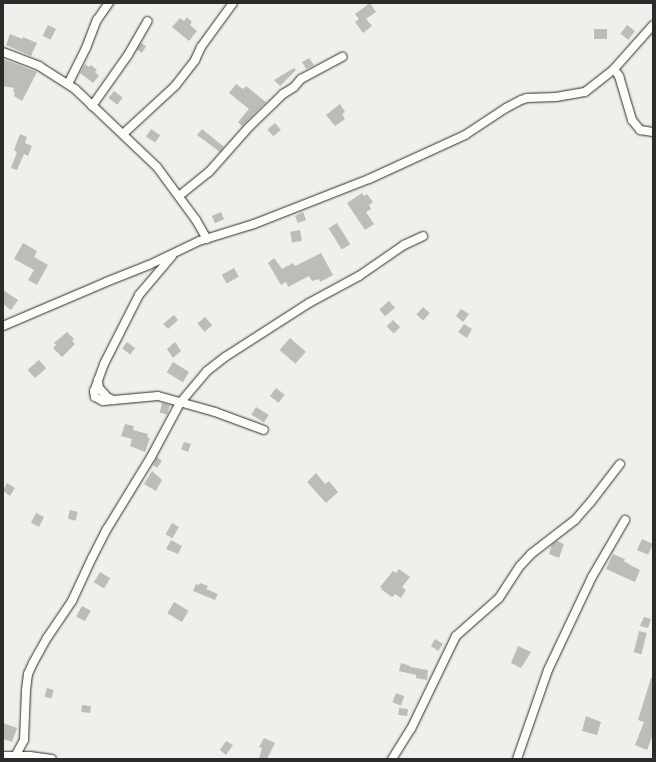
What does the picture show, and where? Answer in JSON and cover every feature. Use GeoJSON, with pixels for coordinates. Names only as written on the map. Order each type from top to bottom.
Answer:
{"type":"FeatureCollection","features":[{"type":"Feature","properties":{"kind":"street"},"geometry":{"type":"LineString","coordinates":[[68,84],[86,48],[97,20],[109,3]]}},
{"type":"Feature","properties":{"kind":"street"},"geometry":{"type":"LineString","coordinates":[[123,134],[175,86],[196,60],[202,47],[233,3]]}},
{"type":"Feature","properties":{"kind":"street"},"geometry":{"type":"LineString","coordinates":[[92,106],[128,55],[148,21]]}},
{"type":"Feature","properties":{"kind":"street"},"geometry":{"type":"LineString","coordinates":[[3,326],[172,256],[207,239],[254,224],[369,179],[466,135],[506,108],[521,100],[527,98],[556,97],[585,92],[614,69],[653,25]]}},
{"type":"Feature","properties":{"kind":"street"},"geometry":{"type":"LineString","coordinates":[[3,52],[39,66],[68,84],[123,134],[157,167],[196,220],[207,239]]}},
{"type":"Feature","properties":{"kind":"street"},"geometry":{"type":"LineString","coordinates":[[179,196],[209,172],[248,128],[283,94],[294,87],[301,79],[342,57]]}},
{"type":"Feature","properties":{"kind":"street"},"geometry":{"type":"LineString","coordinates":[[614,69],[619,76],[632,120],[640,130],[653,132]]}},
{"type":"Feature","properties":{"kind":"street"},"geometry":{"type":"LineString","coordinates":[[16,756],[24,740],[28,674],[47,638],[72,601],[89,563],[107,529],[151,457],[180,403],[207,371],[225,357],[309,303],[359,276],[404,245],[423,236]]}},
{"type":"Feature","properties":{"kind":"street"},"geometry":{"type":"LineString","coordinates":[[172,256],[139,295],[98,380],[99,388],[107,397],[113,400],[158,396],[215,412],[264,430]]}},
{"type":"Feature","properties":{"kind":"street"},"geometry":{"type":"LineString","coordinates":[[392,759],[411,729],[456,636],[499,598],[520,566],[531,554],[575,520],[620,464]]}},
{"type":"Feature","properties":{"kind":"street"},"geometry":{"type":"LineString","coordinates":[[517,759],[548,670],[592,577],[625,520]]}},
{"type":"Feature","properties":{"kind":"street"},"geometry":{"type":"LineString","coordinates":[[3,756],[52,759]]}},
{"type":"Feature","properties":{"kind":"building"},"geometry":{"type":"Polygon","coordinates":[[[370,3],[376,12],[366,19],[372,26],[363,33],[355,22],[359,19],[355,14],[370,3]]]}},
{"type":"Feature","properties":{"kind":"building"},"geometry":{"type":"Polygon","coordinates":[[[187,17],[192,22],[190,25],[197,31],[189,41],[172,27],[180,18],[184,21],[187,17]]]}},
{"type":"Feature","properties":{"kind":"building"},"geometry":{"type":"Polygon","coordinates":[[[48,25],[56,29],[51,40],[43,36],[48,25]]]}},
{"type":"Feature","properties":{"kind":"building"},"geometry":{"type":"Polygon","coordinates":[[[627,25],[635,31],[628,40],[620,34],[627,25]]]}},
{"type":"Feature","properties":{"kind":"building"},"geometry":{"type":"Polygon","coordinates":[[[594,29],[607,29],[607,39],[594,39],[594,29]]]}},
{"type":"Feature","properties":{"kind":"building"},"geometry":{"type":"Polygon","coordinates":[[[10,34],[22,39],[23,37],[37,43],[31,56],[6,45],[10,34]]]}},
{"type":"Feature","properties":{"kind":"building"},"geometry":{"type":"Polygon","coordinates":[[[141,43],[146,46],[142,53],[137,50],[141,43]]]}},
{"type":"Feature","properties":{"kind":"building"},"geometry":{"type":"Polygon","coordinates":[[[309,58],[314,65],[306,69],[302,62],[309,58]]]}},
{"type":"Feature","properties":{"kind":"building"},"geometry":{"type":"Polygon","coordinates":[[[3,59],[37,72],[22,101],[14,96],[14,88],[3,86],[3,59]]]}},
{"type":"Feature","properties":{"kind":"building"},"geometry":{"type":"Polygon","coordinates":[[[85,64],[89,67],[91,65],[97,70],[95,72],[99,76],[93,83],[80,73],[85,64]]]}},
{"type":"Feature","properties":{"kind":"building"},"geometry":{"type":"Polygon","coordinates":[[[294,68],[296,70],[280,86],[274,80],[294,68]]]}},
{"type":"Feature","properties":{"kind":"building"},"geometry":{"type":"Polygon","coordinates":[[[236,84],[243,89],[246,86],[266,102],[242,126],[238,122],[249,109],[229,93],[236,84]]]}},
{"type":"Feature","properties":{"kind":"building"},"geometry":{"type":"Polygon","coordinates":[[[114,91],[123,98],[117,105],[108,98],[114,91]]]}},
{"type":"Feature","properties":{"kind":"building"},"geometry":{"type":"Polygon","coordinates":[[[340,104],[345,112],[342,114],[345,119],[335,126],[326,115],[340,104]]]}},
{"type":"Feature","properties":{"kind":"building"},"geometry":{"type":"Polygon","coordinates":[[[275,123],[281,130],[273,136],[267,130],[275,123]]]}},
{"type":"Feature","properties":{"kind":"building"},"geometry":{"type":"Polygon","coordinates":[[[151,129],[160,135],[155,143],[146,136],[151,129]]]}},
{"type":"Feature","properties":{"kind":"building"},"geometry":{"type":"Polygon","coordinates":[[[202,129],[224,147],[220,152],[197,135],[202,129]]]}},
{"type":"Feature","properties":{"kind":"building"},"geometry":{"type":"Polygon","coordinates":[[[20,134],[27,137],[25,143],[32,146],[28,156],[24,154],[17,170],[11,168],[17,152],[14,150],[20,134]]]}},
{"type":"Feature","properties":{"kind":"building"},"geometry":{"type":"Polygon","coordinates":[[[362,193],[364,196],[367,194],[373,202],[369,205],[371,209],[366,212],[374,224],[365,230],[347,203],[362,193]]]}},
{"type":"Feature","properties":{"kind":"building"},"geometry":{"type":"Polygon","coordinates":[[[221,212],[224,219],[215,223],[212,216],[221,212]]]}},
{"type":"Feature","properties":{"kind":"building"},"geometry":{"type":"Polygon","coordinates":[[[303,212],[306,220],[298,223],[295,216],[303,212]]]}},
{"type":"Feature","properties":{"kind":"building"},"geometry":{"type":"Polygon","coordinates":[[[337,223],[350,244],[342,250],[329,228],[337,223]]]}},
{"type":"Feature","properties":{"kind":"building"},"geometry":{"type":"Polygon","coordinates":[[[300,230],[302,241],[292,243],[290,232],[300,230]]]}},
{"type":"Feature","properties":{"kind":"building"},"geometry":{"type":"Polygon","coordinates":[[[23,243],[37,251],[34,257],[48,265],[37,285],[28,280],[34,270],[14,259],[23,243]]]}},
{"type":"Feature","properties":{"kind":"building"},"geometry":{"type":"Polygon","coordinates":[[[321,253],[333,275],[320,282],[319,279],[312,281],[309,276],[288,287],[286,282],[281,285],[268,263],[274,258],[282,269],[293,263],[295,266],[321,253]]]}},
{"type":"Feature","properties":{"kind":"building"},"geometry":{"type":"Polygon","coordinates":[[[234,268],[239,277],[227,284],[222,275],[234,268]]]}},
{"type":"Feature","properties":{"kind":"building"},"geometry":{"type":"Polygon","coordinates":[[[3,290],[18,300],[11,310],[3,304],[3,290]]]}},
{"type":"Feature","properties":{"kind":"building"},"geometry":{"type":"Polygon","coordinates":[[[389,301],[395,308],[385,316],[379,310],[389,301]]]}},
{"type":"Feature","properties":{"kind":"building"},"geometry":{"type":"Polygon","coordinates":[[[423,307],[430,313],[423,320],[416,315],[423,307]]]}},
{"type":"Feature","properties":{"kind":"building"},"geometry":{"type":"Polygon","coordinates":[[[461,309],[469,314],[463,322],[456,316],[461,309]]]}},
{"type":"Feature","properties":{"kind":"building"},"geometry":{"type":"Polygon","coordinates":[[[174,315],[178,320],[168,329],[163,324],[174,315]]]}},
{"type":"Feature","properties":{"kind":"building"},"geometry":{"type":"Polygon","coordinates":[[[205,317],[212,325],[205,332],[197,324],[205,317]]]}},
{"type":"Feature","properties":{"kind":"building"},"geometry":{"type":"Polygon","coordinates":[[[393,320],[400,327],[394,333],[387,326],[393,320]]]}},
{"type":"Feature","properties":{"kind":"building"},"geometry":{"type":"Polygon","coordinates":[[[464,324],[472,329],[467,338],[458,332],[464,324]]]}},
{"type":"Feature","properties":{"kind":"building"},"geometry":{"type":"Polygon","coordinates":[[[67,332],[74,339],[72,341],[75,344],[62,357],[53,348],[56,345],[54,343],[67,332]]]}},
{"type":"Feature","properties":{"kind":"building"},"geometry":{"type":"Polygon","coordinates":[[[290,338],[306,352],[295,364],[280,350],[290,338]]]}},
{"type":"Feature","properties":{"kind":"building"},"geometry":{"type":"Polygon","coordinates":[[[127,342],[135,348],[130,354],[122,348],[127,342]]]}},
{"type":"Feature","properties":{"kind":"building"},"geometry":{"type":"Polygon","coordinates":[[[175,342],[181,351],[173,358],[167,349],[175,342]]]}},
{"type":"Feature","properties":{"kind":"building"},"geometry":{"type":"Polygon","coordinates":[[[39,360],[46,368],[35,378],[28,370],[39,360]]]}},
{"type":"Feature","properties":{"kind":"building"},"geometry":{"type":"Polygon","coordinates":[[[173,362],[189,372],[183,382],[167,372],[173,362]]]}},
{"type":"Feature","properties":{"kind":"building"},"geometry":{"type":"Polygon","coordinates":[[[276,388],[285,395],[279,403],[270,396],[276,388]]]}},
{"type":"Feature","properties":{"kind":"building"},"geometry":{"type":"Polygon","coordinates":[[[162,403],[170,405],[167,415],[160,413],[162,403]]]}},
{"type":"Feature","properties":{"kind":"building"},"geometry":{"type":"Polygon","coordinates":[[[256,407],[269,415],[264,423],[251,415],[256,407]]]}},
{"type":"Feature","properties":{"kind":"building"},"geometry":{"type":"Polygon","coordinates":[[[125,424],[134,426],[133,430],[148,434],[147,437],[150,438],[145,452],[130,446],[132,439],[121,436],[125,424]]]}},
{"type":"Feature","properties":{"kind":"building"},"geometry":{"type":"Polygon","coordinates":[[[184,442],[191,444],[188,452],[181,449],[184,442]]]}},
{"type":"Feature","properties":{"kind":"building"},"geometry":{"type":"Polygon","coordinates":[[[157,457],[162,461],[157,468],[153,465],[157,457]]]}},
{"type":"Feature","properties":{"kind":"building"},"geometry":{"type":"Polygon","coordinates":[[[152,471],[162,480],[156,491],[144,484],[152,471]]]}},
{"type":"Feature","properties":{"kind":"building"},"geometry":{"type":"Polygon","coordinates":[[[316,473],[325,484],[329,481],[338,492],[326,503],[307,482],[316,473]]]}},
{"type":"Feature","properties":{"kind":"building"},"geometry":{"type":"Polygon","coordinates":[[[7,483],[15,488],[10,496],[3,491],[7,483]]]}},
{"type":"Feature","properties":{"kind":"building"},"geometry":{"type":"Polygon","coordinates":[[[70,510],[78,512],[76,521],[68,519],[70,510]]]}},
{"type":"Feature","properties":{"kind":"building"},"geometry":{"type":"Polygon","coordinates":[[[36,513],[44,517],[39,527],[31,523],[36,513]]]}},
{"type":"Feature","properties":{"kind":"building"},"geometry":{"type":"Polygon","coordinates":[[[172,523],[179,527],[172,538],[166,534],[172,523]]]}},
{"type":"Feature","properties":{"kind":"building"},"geometry":{"type":"Polygon","coordinates":[[[642,539],[653,544],[648,555],[637,550],[642,539]]]}},
{"type":"Feature","properties":{"kind":"building"},"geometry":{"type":"Polygon","coordinates":[[[171,540],[182,546],[178,554],[166,549],[171,540]]]}},
{"type":"Feature","properties":{"kind":"building"},"geometry":{"type":"Polygon","coordinates":[[[557,541],[564,544],[559,558],[549,554],[552,544],[557,541]]]}},
{"type":"Feature","properties":{"kind":"building"},"geometry":{"type":"Polygon","coordinates":[[[613,554],[625,559],[624,561],[640,570],[635,582],[606,569],[613,554]]]}},
{"type":"Feature","properties":{"kind":"building"},"geometry":{"type":"Polygon","coordinates":[[[399,569],[410,577],[402,587],[406,590],[401,598],[395,594],[392,597],[380,587],[393,571],[396,573],[399,569]]]}},
{"type":"Feature","properties":{"kind":"building"},"geometry":{"type":"Polygon","coordinates":[[[100,572],[110,578],[104,588],[94,582],[100,572]]]}},
{"type":"Feature","properties":{"kind":"building"},"geometry":{"type":"Polygon","coordinates":[[[200,583],[208,586],[206,589],[218,594],[215,600],[193,591],[196,584],[199,585],[200,583]]]}},
{"type":"Feature","properties":{"kind":"building"},"geometry":{"type":"Polygon","coordinates":[[[174,602],[189,611],[182,622],[167,613],[174,602]]]}},
{"type":"Feature","properties":{"kind":"building"},"geometry":{"type":"Polygon","coordinates":[[[82,606],[91,611],[85,621],[76,616],[82,606]]]}},
{"type":"Feature","properties":{"kind":"building"},"geometry":{"type":"Polygon","coordinates":[[[644,617],[651,619],[648,628],[640,626],[644,617]]]}},
{"type":"Feature","properties":{"kind":"building"},"geometry":{"type":"Polygon","coordinates":[[[639,631],[647,633],[641,654],[634,652],[639,631]]]}},
{"type":"Feature","properties":{"kind":"building"},"geometry":{"type":"Polygon","coordinates":[[[435,639],[443,644],[438,651],[431,646],[435,639]]]}},
{"type":"Feature","properties":{"kind":"building"},"geometry":{"type":"Polygon","coordinates":[[[518,646],[531,652],[521,668],[511,663],[518,646]]]}},
{"type":"Feature","properties":{"kind":"building"},"geometry":{"type":"Polygon","coordinates":[[[401,663],[410,667],[428,670],[427,680],[416,678],[416,675],[399,671],[401,663]]]}},
{"type":"Feature","properties":{"kind":"building"},"geometry":{"type":"Polygon","coordinates":[[[651,678],[653,678],[653,734],[647,750],[635,745],[644,722],[638,720],[651,678]]]}},
{"type":"Feature","properties":{"kind":"building"},"geometry":{"type":"Polygon","coordinates":[[[47,688],[54,690],[51,699],[45,697],[47,688]]]}},
{"type":"Feature","properties":{"kind":"building"},"geometry":{"type":"Polygon","coordinates":[[[396,693],[404,696],[401,706],[392,702],[396,693]]]}},
{"type":"Feature","properties":{"kind":"building"},"geometry":{"type":"Polygon","coordinates":[[[82,705],[91,706],[90,713],[81,712],[82,705]]]}},
{"type":"Feature","properties":{"kind":"building"},"geometry":{"type":"Polygon","coordinates":[[[399,708],[408,709],[407,716],[398,715],[399,708]]]}},
{"type":"Feature","properties":{"kind":"building"},"geometry":{"type":"Polygon","coordinates":[[[586,716],[601,722],[597,735],[582,731],[586,716]]]}},
{"type":"Feature","properties":{"kind":"building"},"geometry":{"type":"Polygon","coordinates":[[[3,723],[17,728],[12,742],[3,739],[3,723]]]}},
{"type":"Feature","properties":{"kind":"building"},"geometry":{"type":"Polygon","coordinates":[[[264,738],[275,743],[267,759],[259,759],[262,748],[259,747],[264,738]]]}},
{"type":"Feature","properties":{"kind":"building"},"geometry":{"type":"Polygon","coordinates":[[[226,741],[233,745],[226,755],[220,750],[226,741]]]}}]}
